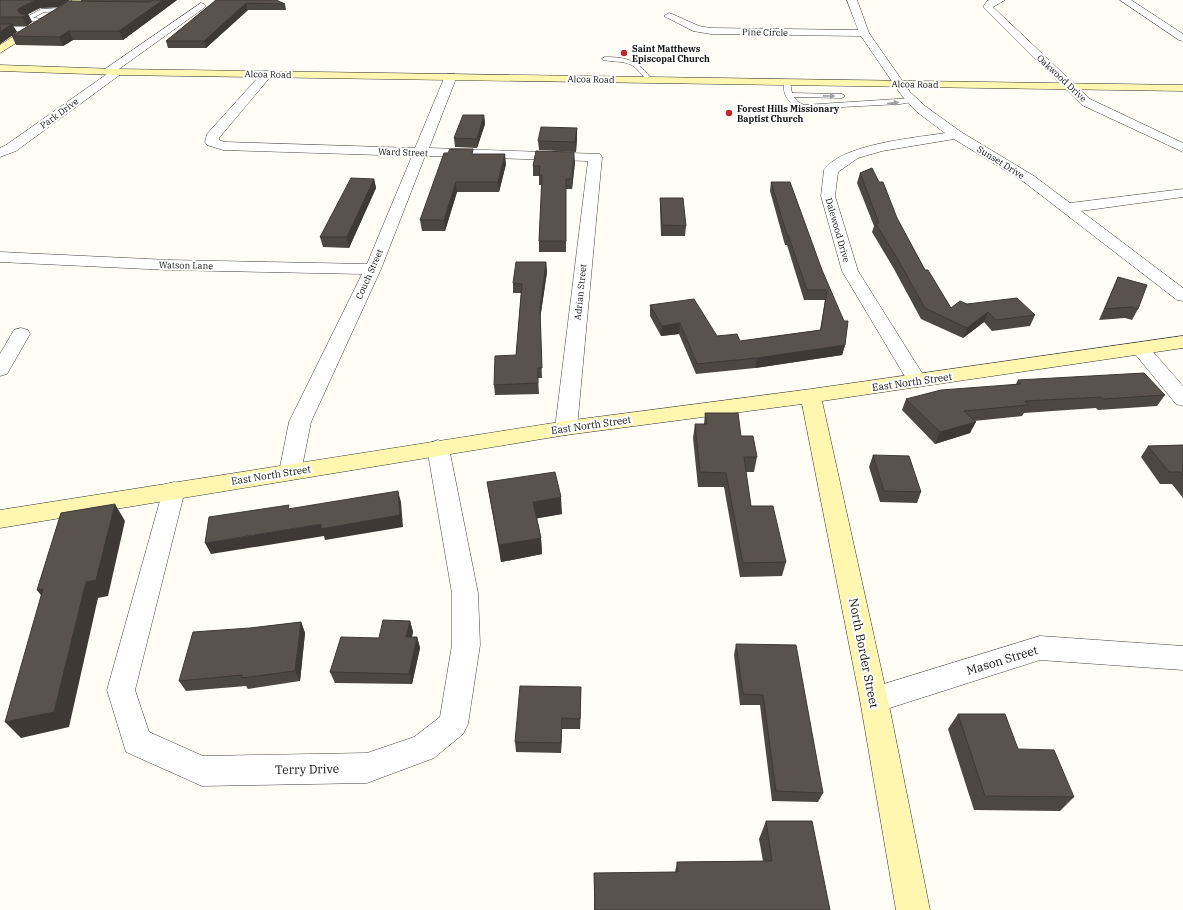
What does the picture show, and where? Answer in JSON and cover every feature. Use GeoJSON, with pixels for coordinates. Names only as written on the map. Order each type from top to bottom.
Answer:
{"type":"FeatureCollection","features":[{"type":"Feature","properties":{"kind":"main road"},"geometry":{"type":"LineString","coordinates":[[0,50],[64,9],[81,4]]}},
{"type":"Feature","properties":{"kind":"main road","name":"Alcoa Road"},"geometry":{"type":"LineString","coordinates":[[0,68],[113,72],[787,82],[906,93],[1071,86],[1183,88]]}},
{"type":"Feature","properties":{"kind":"main road","name":"East North Street"},"geometry":{"type":"LineString","coordinates":[[0,519],[566,428],[811,396],[1183,342]]}},
{"type":"Feature","properties":{"kind":"main road","name":"North Border Street"},"geometry":{"type":"LineString","coordinates":[[811,396],[874,700],[913,910]]}},
{"type":"Feature","properties":{"kind":"street","name":"Sunset Drive"},"geometry":{"type":"LineString","coordinates":[[852,0],[864,33],[906,93],[921,109],[956,135],[1028,179],[1183,296]]}},
{"type":"Feature","properties":{"kind":"street","name":"Oakwood Drive"},"geometry":{"type":"LineString","coordinates":[[1000,0],[990,3],[988,7],[1086,102],[1183,148]]}},
{"type":"Feature","properties":{"kind":"street"},"geometry":{"type":"LineString","coordinates":[[1125,0],[1183,38]]}},
{"type":"Feature","properties":{"kind":"street","name":"Park Drive"},"geometry":{"type":"LineString","coordinates":[[0,153],[11,148],[201,6]]}},
{"type":"Feature","properties":{"kind":"street","name":"Pine Circle"},"geometry":{"type":"LineString","coordinates":[[669,16],[697,30],[864,33]]}},
{"type":"Feature","properties":{"kind":"street","name":"Ward Street"},"geometry":{"type":"LineString","coordinates":[[267,74],[212,137],[212,142],[223,146],[595,157]]}},
{"type":"Feature","properties":{"kind":"street","name":"Couch Street"},"geometry":{"type":"LineString","coordinates":[[290,472],[300,422],[373,269],[451,76]]}},
{"type":"Feature","properties":{"kind":"street","name":"Dalewood Drive"},"geometry":{"type":"LineString","coordinates":[[917,381],[850,271],[828,196],[831,170],[853,155],[880,146],[956,135]]}},
{"type":"Feature","properties":{"kind":"street","name":"Adrian Street"},"geometry":{"type":"LineString","coordinates":[[566,428],[595,157]]}},
{"type":"Feature","properties":{"kind":"street"},"geometry":{"type":"LineString","coordinates":[[1068,208],[1183,193]]}},
{"type":"Feature","properties":{"kind":"street","name":"Watson Lane"},"geometry":{"type":"LineString","coordinates":[[0,257],[169,265],[373,269]]}},
{"type":"Feature","properties":{"kind":"street"},"geometry":{"type":"LineString","coordinates":[[0,370],[21,334]]}},
{"type":"Feature","properties":{"kind":"street"},"geometry":{"type":"LineString","coordinates":[[1140,349],[1183,399]]}},
{"type":"Feature","properties":{"kind":"street","name":"Terry Drive"},"geometry":{"type":"LineString","coordinates":[[174,490],[121,690],[137,742],[202,771],[367,768],[423,748],[453,724],[466,645],[465,593],[438,448]]}},
{"type":"Feature","properties":{"kind":"street","name":"Mason Street"},"geometry":{"type":"LineString","coordinates":[[874,700],[1040,648],[1183,658]]}},
{"type":"Feature","properties":{"kind":"lane"},"geometry":{"type":"LineString","coordinates":[[45,20],[26,19],[44,10],[64,9]]}},
{"type":"Feature","properties":{"kind":"lane"},"geometry":{"type":"LineString","coordinates":[[0,29],[30,30]]}},
{"type":"Feature","properties":{"kind":"lane"},"geometry":{"type":"LineString","coordinates":[[605,59],[627,59],[645,73],[649,80]]}},
{"type":"Feature","properties":{"kind":"lane"},"geometry":{"type":"LineString","coordinates":[[787,82],[790,95],[795,104],[802,107],[842,103],[885,104],[906,93]]}},
{"type":"Feature","properties":{"kind":"lane"},"geometry":{"type":"LineString","coordinates":[[790,95],[872,97],[906,93]]}},
{"type":"Feature","properties":{"kind":"building"},"geometry":{"type":"Polygon","coordinates":[[[0,0],[35,0],[18,9],[21,14],[28,14],[23,17],[0,17],[0,0]]]}},
{"type":"Feature","properties":{"kind":"building"},"geometry":{"type":"Polygon","coordinates":[[[153,0],[163,0],[119,31],[69,31],[59,37],[12,36],[69,1],[150,2],[153,0]]]}},
{"type":"Feature","properties":{"kind":"building"},"geometry":{"type":"Polygon","coordinates":[[[216,0],[276,0],[285,4],[246,3],[204,41],[166,41],[216,0]]]}},
{"type":"Feature","properties":{"kind":"building"},"geometry":{"type":"Polygon","coordinates":[[[0,24],[12,24],[0,32],[0,24]]]}},
{"type":"Feature","properties":{"kind":"building"},"geometry":{"type":"Polygon","coordinates":[[[463,115],[484,115],[477,139],[454,138],[463,115]]]}},
{"type":"Feature","properties":{"kind":"building"},"geometry":{"type":"Polygon","coordinates":[[[541,127],[577,128],[575,142],[538,141],[541,127]]]}},
{"type":"Feature","properties":{"kind":"building"},"geometry":{"type":"Polygon","coordinates":[[[450,149],[473,149],[472,154],[505,154],[498,182],[456,182],[444,220],[420,220],[444,153],[448,153],[450,149]]]}},
{"type":"Feature","properties":{"kind":"building"},"geometry":{"type":"Polygon","coordinates":[[[536,151],[574,152],[572,179],[566,179],[566,241],[539,241],[542,175],[539,175],[540,166],[533,166],[536,151]]]}},
{"type":"Feature","properties":{"kind":"building"},"geometry":{"type":"Polygon","coordinates":[[[872,168],[879,182],[883,182],[897,218],[925,270],[928,270],[951,308],[960,301],[967,304],[1017,298],[1035,315],[996,320],[988,312],[967,328],[925,308],[897,258],[875,223],[879,223],[860,173],[872,168]]]}},
{"type":"Feature","properties":{"kind":"building"},"geometry":{"type":"Polygon","coordinates":[[[351,178],[374,179],[347,237],[320,237],[351,178]]]}},
{"type":"Feature","properties":{"kind":"building"},"geometry":{"type":"Polygon","coordinates":[[[771,182],[790,182],[822,270],[844,321],[848,321],[845,345],[757,358],[697,364],[680,323],[662,326],[650,305],[694,299],[717,336],[737,334],[740,341],[821,330],[827,290],[807,290],[787,235],[771,182]]]}},
{"type":"Feature","properties":{"kind":"building"},"geometry":{"type":"Polygon","coordinates":[[[660,198],[683,198],[686,226],[662,225],[660,198]]]}},
{"type":"Feature","properties":{"kind":"building"},"geometry":{"type":"Polygon","coordinates":[[[516,262],[546,262],[540,309],[542,368],[538,368],[538,383],[494,385],[495,356],[516,355],[522,284],[513,283],[516,262]]]}},
{"type":"Feature","properties":{"kind":"building"},"geometry":{"type":"Polygon","coordinates":[[[1118,277],[1147,285],[1138,309],[1131,307],[1105,309],[1118,277]]]}},
{"type":"Feature","properties":{"kind":"building"},"geometry":{"type":"Polygon","coordinates":[[[1144,373],[1165,395],[1104,399],[1102,397],[1025,401],[1028,405],[964,411],[976,422],[940,432],[906,399],[941,390],[1021,384],[1018,380],[1144,373]]]}},
{"type":"Feature","properties":{"kind":"building"},"geometry":{"type":"Polygon","coordinates":[[[705,413],[738,413],[741,436],[753,436],[757,457],[744,457],[751,506],[773,506],[786,562],[743,563],[726,473],[700,472],[695,424],[707,424],[705,413]]]}},
{"type":"Feature","properties":{"kind":"building"},"geometry":{"type":"Polygon","coordinates":[[[1183,445],[1183,476],[1180,472],[1169,472],[1148,446],[1183,445]]]}},
{"type":"Feature","properties":{"kind":"building"},"geometry":{"type":"Polygon","coordinates":[[[873,455],[909,456],[921,492],[884,491],[873,455]]]}},
{"type":"Feature","properties":{"kind":"building"},"geometry":{"type":"Polygon","coordinates":[[[555,472],[561,497],[533,502],[541,538],[499,545],[487,482],[555,472]]]}},
{"type":"Feature","properties":{"kind":"building"},"geometry":{"type":"Polygon","coordinates":[[[398,491],[400,515],[321,529],[321,524],[205,543],[209,517],[289,505],[288,509],[398,491]]]}},
{"type":"Feature","properties":{"kind":"building"},"geometry":{"type":"Polygon","coordinates":[[[115,504],[96,580],[86,582],[54,712],[5,722],[43,589],[37,590],[61,513],[115,504]]]}},
{"type":"Feature","properties":{"kind":"building"},"geometry":{"type":"Polygon","coordinates":[[[383,620],[410,621],[406,637],[417,637],[409,674],[330,672],[341,637],[379,638],[383,620]]]}},
{"type":"Feature","properties":{"kind":"building"},"geometry":{"type":"Polygon","coordinates":[[[301,622],[295,671],[242,678],[242,675],[179,681],[193,632],[250,628],[301,622]]]}},
{"type":"Feature","properties":{"kind":"building"},"geometry":{"type":"Polygon","coordinates":[[[736,644],[796,645],[823,793],[776,791],[763,695],[743,694],[736,644]]]}},
{"type":"Feature","properties":{"kind":"building"},"geometry":{"type":"Polygon","coordinates":[[[520,686],[581,687],[580,719],[562,718],[561,743],[515,742],[520,686]]]}},
{"type":"Feature","properties":{"kind":"building"},"geometry":{"type":"Polygon","coordinates":[[[958,714],[1005,714],[1018,749],[1054,750],[1074,797],[985,796],[958,714]]]}},
{"type":"Feature","properties":{"kind":"building"},"geometry":{"type":"Polygon","coordinates":[[[766,821],[812,821],[830,910],[595,910],[594,873],[678,872],[677,862],[772,861],[766,821]]]}},
{"type":"Feature","properties":{"kind":"place","name":"Saint Matthews Episcopal Church"},"geometry":{"type":"Point","coordinates":[624,53]}},
{"type":"Feature","properties":{"kind":"place","name":"Forest Hills Missionary Baptist Church"},"geometry":{"type":"Point","coordinates":[729,113]}}]}
